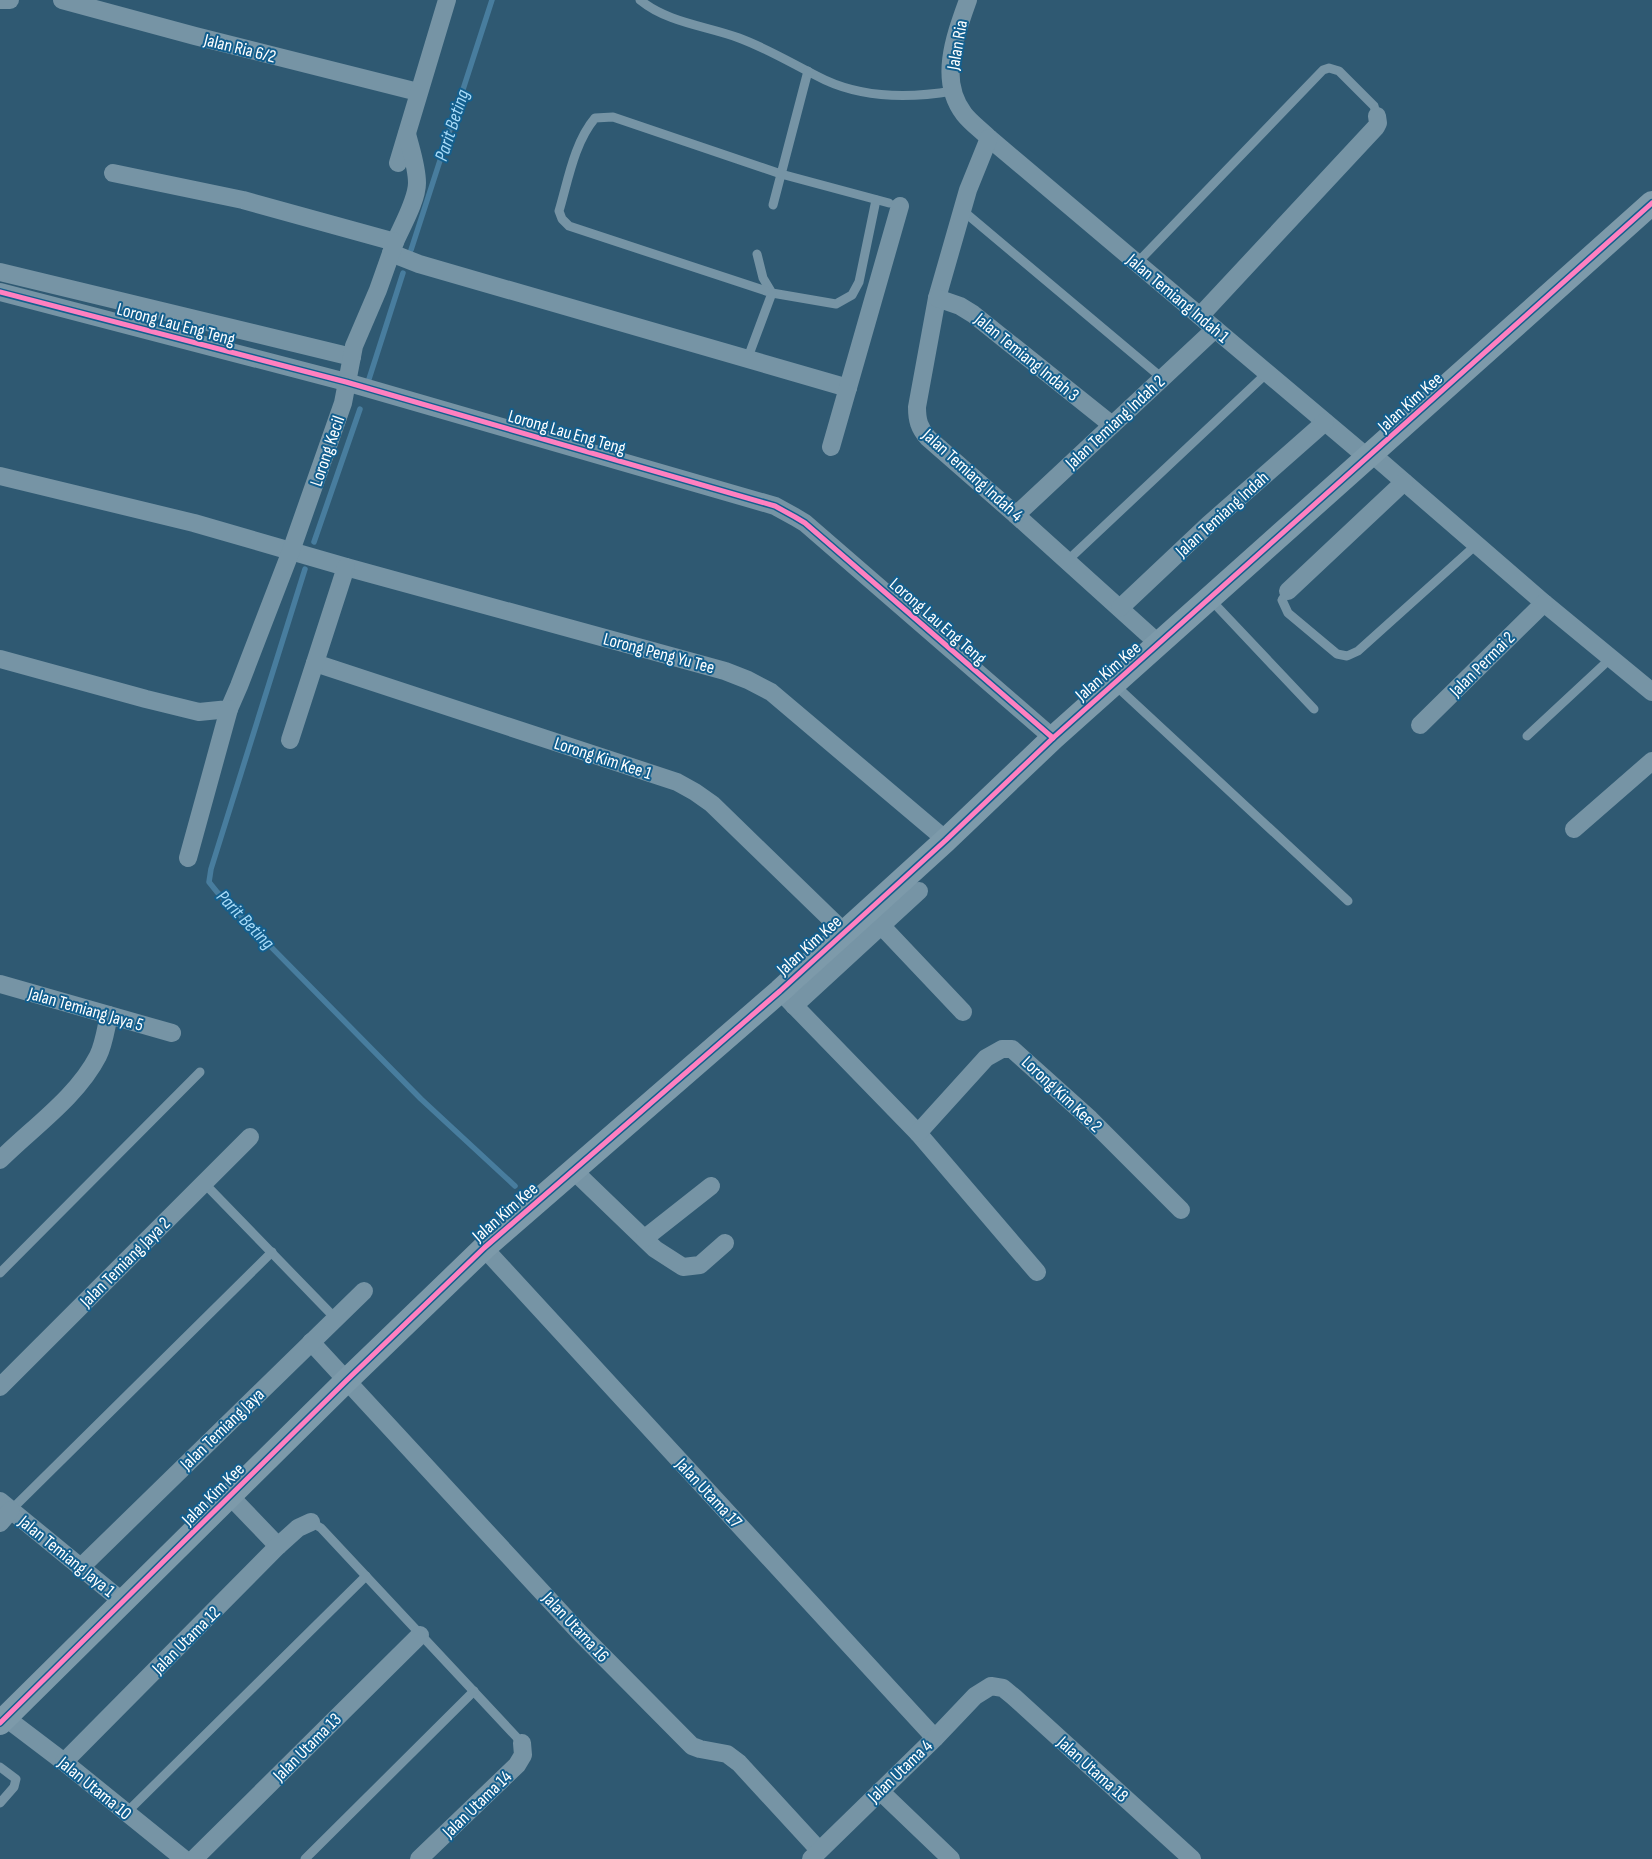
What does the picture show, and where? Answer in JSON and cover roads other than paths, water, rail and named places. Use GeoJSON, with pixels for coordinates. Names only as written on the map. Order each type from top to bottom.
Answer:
{"type":"FeatureCollection","features":[{"type":"Feature","properties":{"kind":"street"},"geometry":{"type":"LineString","coordinates":[[0,0],[10,0]]}},
{"type":"Feature","properties":{"kind":"street","name":"Jalan Ria 6/2"},"geometry":{"type":"LineString","coordinates":[[62,0],[195,36],[418,92]]}},
{"type":"Feature","properties":{"kind":"street"},"geometry":{"type":"LineString","coordinates":[[398,163],[447,0]]}},
{"type":"Feature","properties":{"kind":"street","name":"Jalan Ria"},"geometry":{"type":"LineString","coordinates":[[952,91],[950,64],[956,32],[968,0]]}},
{"type":"Feature","properties":{"kind":"street","name":"Jalan Temiang Indah 1"},"geometry":{"type":"LineString","coordinates":[[952,91],[964,114],[989,138],[1325,422],[1404,482],[1544,604],[1652,692]]}},
{"type":"Feature","properties":{"kind":"street"},"geometry":{"type":"LineString","coordinates":[[1200,316],[1376,128],[1378,123],[1377,116]]}},
{"type":"Feature","properties":{"kind":"street","name":"Lorong Kecil"},"geometry":{"type":"LineString","coordinates":[[188,858],[229,709],[299,553],[344,403],[361,387],[352,357],[354,346],[403,255],[413,201],[418,185],[407,133]]}},
{"type":"Feature","properties":{"kind":"street","name":"Jalan Temiang Indah 4"},"geometry":{"type":"LineString","coordinates":[[989,138],[968,190],[936,298],[917,407],[917,419],[920,429],[959,467],[1016,515],[1159,644]]}},
{"type":"Feature","properties":{"kind":"street"},"geometry":{"type":"LineString","coordinates":[[113,173],[243,200],[403,255],[747,360],[848,388]]}},
{"type":"Feature","properties":{"kind":"street","name":"Jalan Kim Kee"},"geometry":{"type":"LineString","coordinates":[[3,1720],[347,1380],[484,1248],[573,1170],[787,998],[844,932],[875,918],[946,840],[1053,738],[1652,203]]}},
{"type":"Feature","properties":{"kind":"street"},"geometry":{"type":"LineString","coordinates":[[831,447],[895,205]]}},
{"type":"Feature","properties":{"kind":"street","name":"Lorong Lau Eng Teng"},"geometry":{"type":"LineString","coordinates":[[0,272],[352,357]]}},
{"type":"Feature","properties":{"kind":"street","name":"Lorong Lau Eng Teng"},"geometry":{"type":"LineString","coordinates":[[0,292],[361,387],[775,506],[805,523],[1053,738]]}},
{"type":"Feature","properties":{"kind":"street","name":"Jalan Temiang Indah 3"},"geometry":{"type":"LineString","coordinates":[[936,298],[960,306],[973,314],[1112,425]]}},
{"type":"Feature","properties":{"kind":"street","name":"Jalan Temiang Indah 2"},"geometry":{"type":"LineString","coordinates":[[1016,515],[1214,328]]}},
{"type":"Feature","properties":{"kind":"street","name":"Jalan Temiang Indah"},"geometry":{"type":"LineString","coordinates":[[1120,608],[1208,525],[1325,422]]}},
{"type":"Feature","properties":{"kind":"street","name":"Lorong Peng Yu Tee"},"geometry":{"type":"LineString","coordinates":[[0,476],[194,523],[346,567],[725,671],[748,680],[770,692],[946,840]]}},
{"type":"Feature","properties":{"kind":"street"},"geometry":{"type":"LineString","coordinates":[[1288,591],[1404,482]]}},
{"type":"Feature","properties":{"kind":"street"},"geometry":{"type":"LineString","coordinates":[[290,740],[346,567]]}},
{"type":"Feature","properties":{"kind":"street","name":"Jalan Permai 2"},"geometry":{"type":"LineString","coordinates":[[1420,724],[1544,604]]}},
{"type":"Feature","properties":{"kind":"street"},"geometry":{"type":"LineString","coordinates":[[0,659],[199,712],[229,709]]}},
{"type":"Feature","properties":{"kind":"street","name":"Lorong Kim Kee 1"},"geometry":{"type":"LineString","coordinates":[[315,663],[677,782],[712,804],[844,932]]}},
{"type":"Feature","properties":{"kind":"street"},"geometry":{"type":"LineString","coordinates":[[1574,829],[1652,761]]}},
{"type":"Feature","properties":{"kind":"street"},"geometry":{"type":"LineString","coordinates":[[919,890],[875,918],[787,998],[918,1133],[1037,1272]]}},
{"type":"Feature","properties":{"kind":"street"},"geometry":{"type":"LineString","coordinates":[[875,918],[963,1012]]}},
{"type":"Feature","properties":{"kind":"street","name":"Jalan Temiang Jaya 5"},"geometry":{"type":"LineString","coordinates":[[0,984],[172,1034]]}},
{"type":"Feature","properties":{"kind":"street"},"geometry":{"type":"LineString","coordinates":[[1,1157],[69,1095],[88,1074],[99,1054],[109,1015]]}},
{"type":"Feature","properties":{"kind":"street","name":"Lorong Kim Kee 2"},"geometry":{"type":"LineString","coordinates":[[918,1133],[986,1058],[1002,1049],[1012,1049],[1090,1119],[1181,1210]]}},
{"type":"Feature","properties":{"kind":"street","name":"Jalan Temiang Jaya 2"},"geometry":{"type":"LineString","coordinates":[[0,1387],[250,1137]]}},
{"type":"Feature","properties":{"kind":"street"},"geometry":{"type":"LineString","coordinates":[[573,1170],[655,1248],[683,1267],[700,1266],[725,1243]]}},
{"type":"Feature","properties":{"kind":"street"},"geometry":{"type":"LineString","coordinates":[[644,1238],[711,1186]]}},
{"type":"Feature","properties":{"kind":"street","name":"Jalan Utama 17"},"geometry":{"type":"LineString","coordinates":[[484,1248],[935,1738]]}},
{"type":"Feature","properties":{"kind":"street","name":"Jalan Temiang Jaya"},"geometry":{"type":"LineString","coordinates":[[80,1568],[364,1291]]}},
{"type":"Feature","properties":{"kind":"street","name":"Jalan Utama 16"},"geometry":{"type":"LineString","coordinates":[[312,1342],[579,1632],[692,1746],[727,1754],[740,1763],[815,1855]]}},
{"type":"Feature","properties":{"kind":"street"},"geometry":{"type":"LineString","coordinates":[[230,1496],[278,1546]]}},
{"type":"Feature","properties":{"kind":"street","name":"Jalan Temiang Jaya 1"},"geometry":{"type":"LineString","coordinates":[[4,1512],[123,1602]]}},
{"type":"Feature","properties":{"kind":"street","name":"Jalan Utama 12"},"geometry":{"type":"LineString","coordinates":[[64,1762],[278,1546],[298,1528],[311,1522]]}},
{"type":"Feature","properties":{"kind":"street","name":"Jalan Utama 13"},"geometry":{"type":"LineString","coordinates":[[194,1859],[420,1635]]}},
{"type":"Feature","properties":{"kind":"street","name":"Jalan Utama 4"},"geometry":{"type":"LineString","coordinates":[[815,1855],[935,1738],[975,1696],[991,1686]]}},
{"type":"Feature","properties":{"kind":"street","name":"Jalan Utama 18"},"geometry":{"type":"LineString","coordinates":[[991,1686],[1003,1688],[1014,1697],[1192,1859]]}},
{"type":"Feature","properties":{"kind":"street","name":"Jalan Utama 10"},"geometry":{"type":"LineString","coordinates":[[3,1720],[64,1762],[184,1859]]}},
{"type":"Feature","properties":{"kind":"street","name":"Jalan Utama 14"},"geometry":{"type":"LineString","coordinates":[[427,1857],[517,1765],[523,1755],[522,1742]]}},
{"type":"Feature","properties":{"kind":"street"},"geometry":{"type":"LineString","coordinates":[[880,1791],[951,1859]]}},
{"type":"Feature","properties":{"kind":"lane"},"geometry":{"type":"LineString","coordinates":[[640,0],[649,8],[685,22],[739,38],[827,80],[864,93],[932,94],[952,91]]}},
{"type":"Feature","properties":{"kind":"lane"},"geometry":{"type":"LineString","coordinates":[[1137,262],[1323,70],[1329,68],[1339,71],[1374,106],[1377,116]]}},
{"type":"Feature","properties":{"kind":"lane"},"geometry":{"type":"LineString","coordinates":[[773,205],[808,71]]}},
{"type":"Feature","properties":{"kind":"lane"},"geometry":{"type":"LineString","coordinates":[[876,200],[859,282],[852,295],[836,304],[772,293],[569,226],[562,219],[559,211],[576,155],[587,128],[595,118],[613,117],[781,174],[895,205]]}},
{"type":"Feature","properties":{"kind":"lane"},"geometry":{"type":"LineString","coordinates":[[962,210],[1162,378]]}},
{"type":"Feature","properties":{"kind":"lane"},"geometry":{"type":"LineString","coordinates":[[758,254],[763,278],[772,293]]}},
{"type":"Feature","properties":{"kind":"lane"},"geometry":{"type":"LineString","coordinates":[[747,360],[772,293]]}},
{"type":"Feature","properties":{"kind":"lane"},"geometry":{"type":"LineString","coordinates":[[1067,561],[1267,373]]}},
{"type":"Feature","properties":{"kind":"lane"},"geometry":{"type":"LineString","coordinates":[[1288,591],[1282,600],[1288,613],[1337,654],[1347,656],[1358,651],[1476,545]]}},
{"type":"Feature","properties":{"kind":"lane"},"geometry":{"type":"LineString","coordinates":[[1210,599],[1314,709]]}},
{"type":"Feature","properties":{"kind":"lane"},"geometry":{"type":"LineString","coordinates":[[1527,736],[1611,658]]}},
{"type":"Feature","properties":{"kind":"lane"},"geometry":{"type":"LineString","coordinates":[[1114,684],[1348,901]]}},
{"type":"Feature","properties":{"kind":"lane"},"geometry":{"type":"LineString","coordinates":[[0,1273],[200,1072]]}},
{"type":"Feature","properties":{"kind":"lane"},"geometry":{"type":"LineString","coordinates":[[204,1183],[336,1319]]}},
{"type":"Feature","properties":{"kind":"lane"},"geometry":{"type":"LineString","coordinates":[[4,1512],[272,1252]]}},
{"type":"Feature","properties":{"kind":"lane"},"geometry":{"type":"LineString","coordinates":[[311,1522],[321,1528],[522,1742]]}},
{"type":"Feature","properties":{"kind":"lane"},"geometry":{"type":"LineString","coordinates":[[126,1813],[366,1576]]}},
{"type":"Feature","properties":{"kind":"lane"},"geometry":{"type":"LineString","coordinates":[[305,1859],[474,1691]]}},
{"type":"Feature","properties":{"kind":"lane"},"geometry":{"type":"LineString","coordinates":[[0,1767],[16,1779],[14,1787],[0,1803]]}},
{"type":"Feature","properties":{"kind":"waterway","name":"Parit Beting"},"geometry":{"type":"LineString","coordinates":[[411,250],[492,0]]}},
{"type":"Feature","properties":{"kind":"waterway","name":"Parit Beting"},"geometry":{"type":"LineString","coordinates":[[369,379],[403,273]]}},
{"type":"Feature","properties":{"kind":"waterway","name":"Parit Beting"},"geometry":{"type":"LineString","coordinates":[[314,542],[360,409]]}},
{"type":"Feature","properties":{"kind":"waterway","name":"Parit Beting"},"geometry":{"type":"LineString","coordinates":[[305,569],[211,869],[209,882],[421,1099],[515,1186]]}}]}
